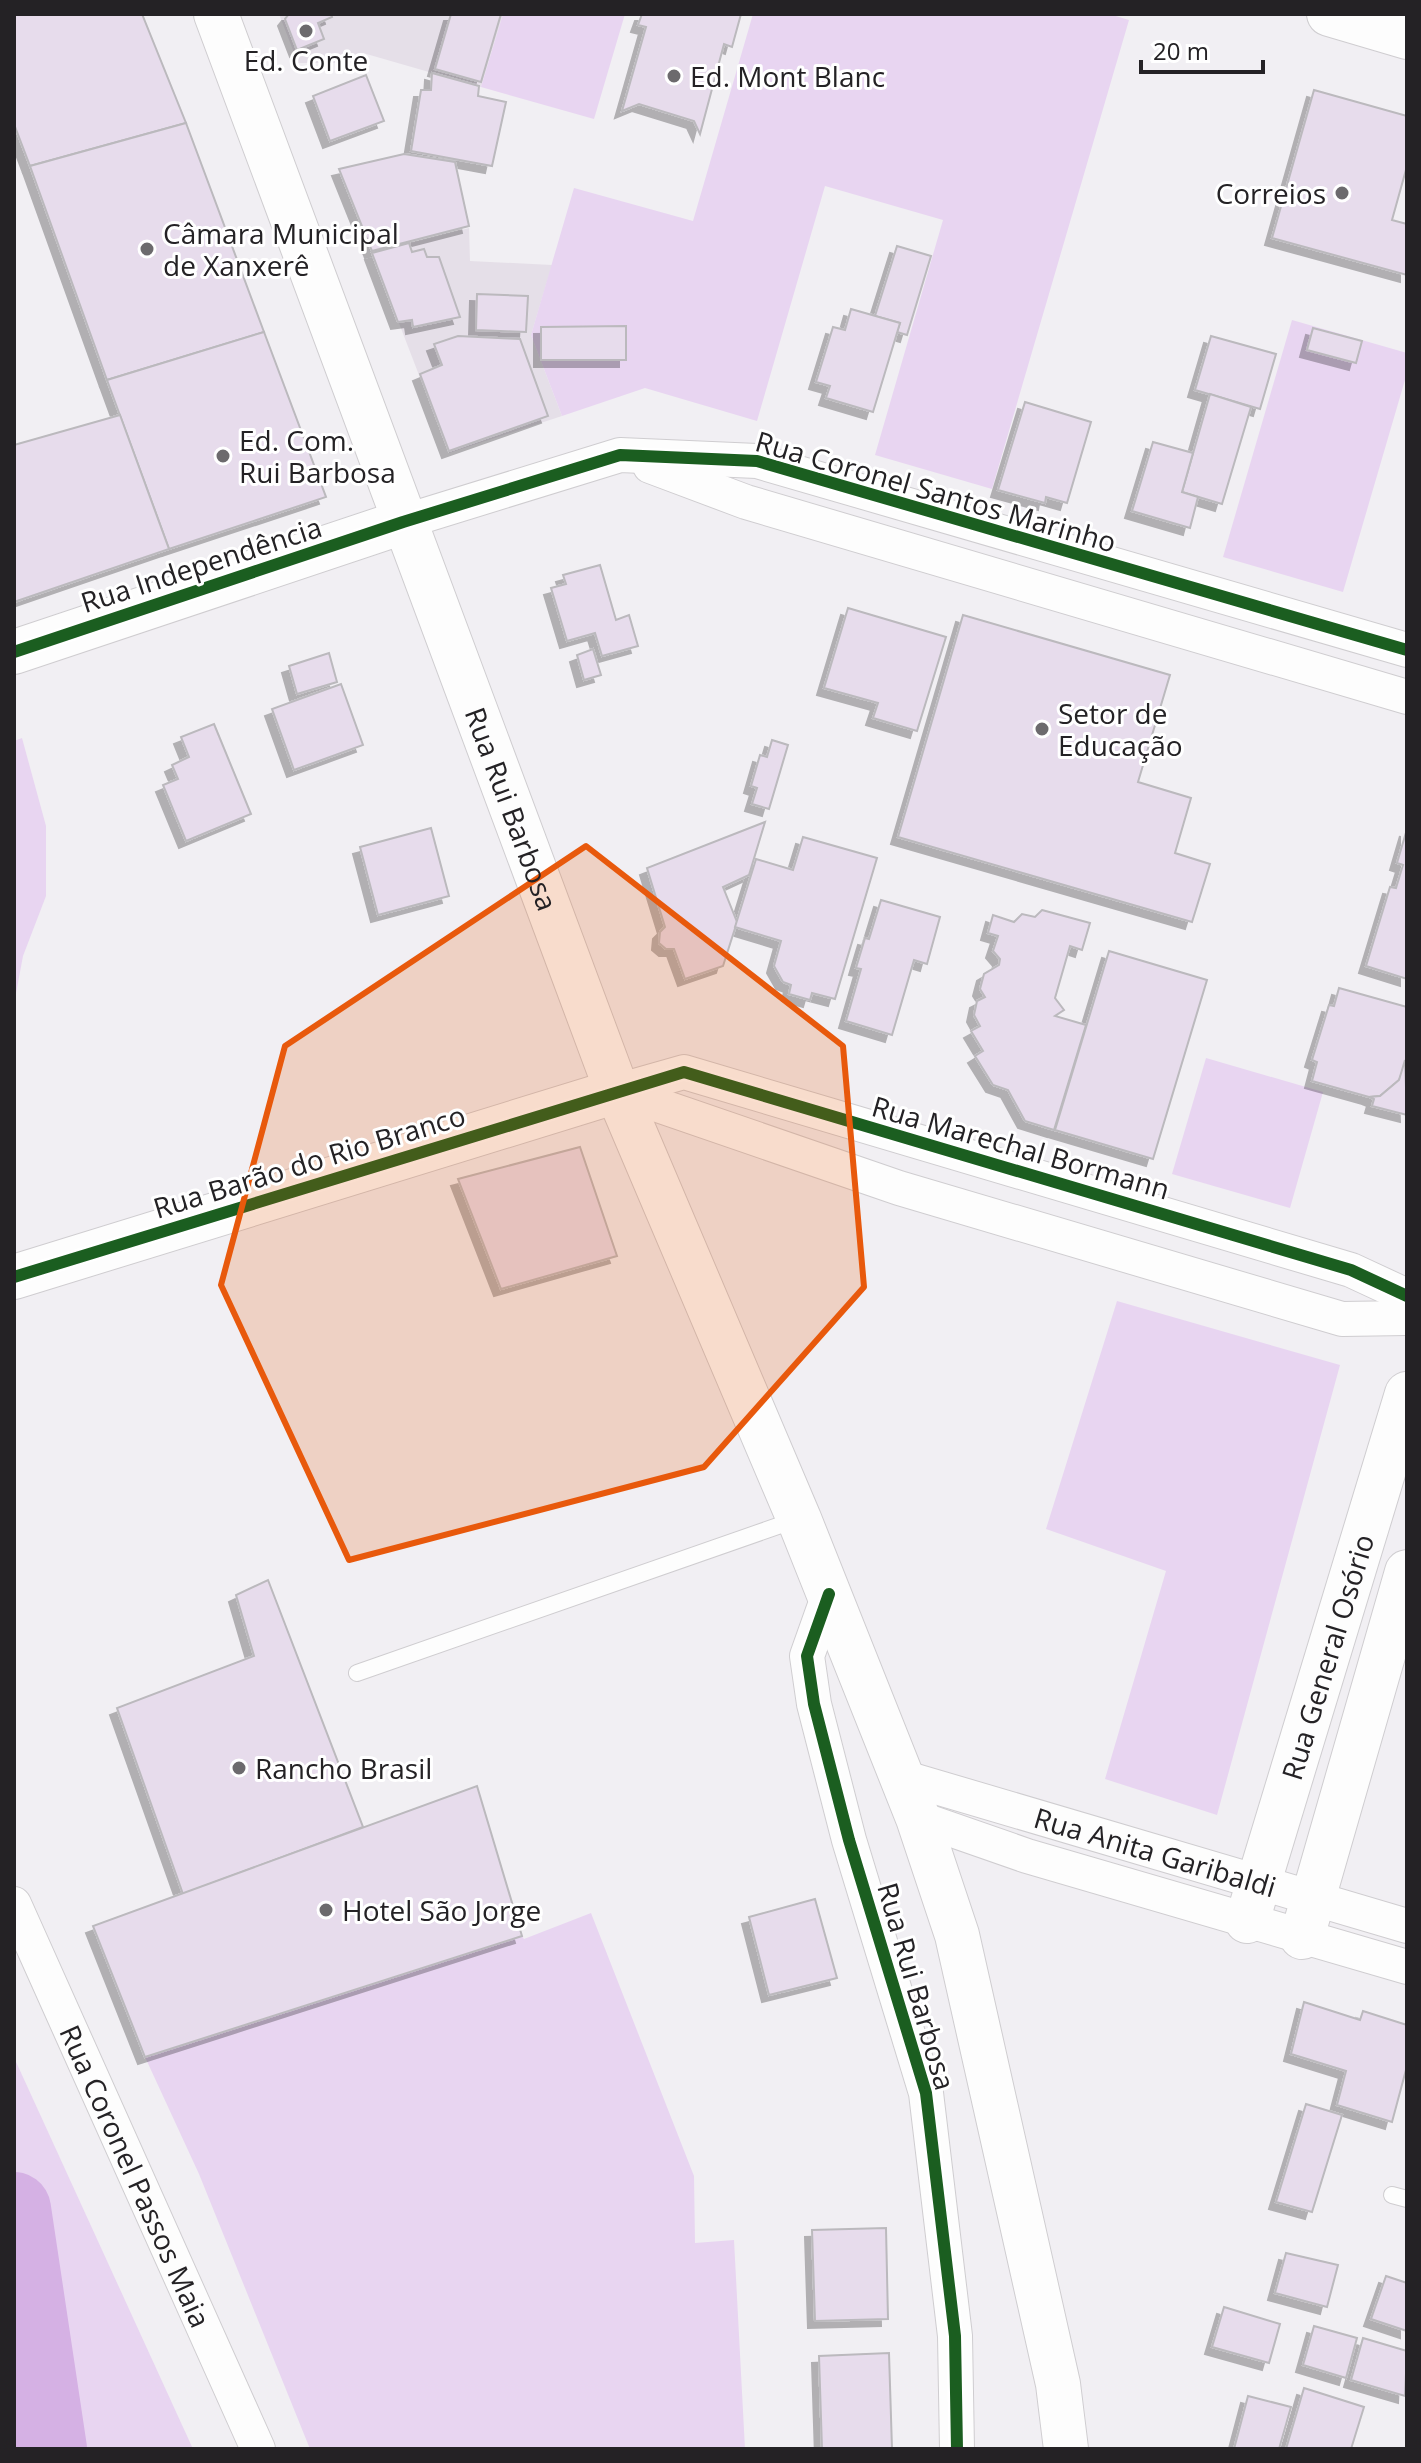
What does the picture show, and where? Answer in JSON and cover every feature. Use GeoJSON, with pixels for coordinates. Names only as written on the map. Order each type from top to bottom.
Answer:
{"type":"FeatureCollection","features":[{"type":"Feature","properties":{"kind":"main road","name":"Rua Rui Barbosa"},"geometry":{"type":"LineString","coordinates":[[216,14],[617,1091],[799,1519],[918,1818],[957,1935],[1058,2384],[1066,2449]]}},
{"type":"Feature","properties":{"kind":"main road"},"geometry":{"type":"LineString","coordinates":[[1329,14],[1407,37]]}},
{"type":"Feature","properties":{"kind":"main road","name":"Rua Independência"},"geometry":{"type":"LineString","coordinates":[[14,652],[403,522]]}},
{"type":"Feature","properties":{"kind":"main road","name":"Rua Barão do Rio Branco"},"geometry":{"type":"LineString","coordinates":[[14,1277],[617,1091]]}},
{"type":"Feature","properties":{"kind":"main road","name":"Rua General Osório"},"geometry":{"type":"LineString","coordinates":[[1253,1902],[1407,1394]]}},
{"type":"Feature","properties":{"kind":"main road"},"geometry":{"type":"LineString","coordinates":[[1363,1536],[1407,1549]]}},
{"type":"Feature","properties":{"kind":"main road","name":"Rua General Osório"},"geometry":{"type":"LineString","coordinates":[[1307,1918],[1407,1572]]}},
{"type":"Feature","properties":{"kind":"main road"},"geometry":{"type":"LineString","coordinates":[[1313,1702],[1366,1715]]}},
{"type":"Feature","properties":{"kind":"street","name":"Rua Coronel Santos Marinho"},"geometry":{"type":"LineString","coordinates":[[403,522],[620,455],[757,461],[1407,650]]}},
{"type":"Feature","properties":{"kind":"street"},"geometry":{"type":"LineString","coordinates":[[620,455],[746,502],[1407,697]]}},
{"type":"Feature","properties":{"kind":"street"},"geometry":{"type":"LineString","coordinates":[[994,575],[1005,533]]}},
{"type":"Feature","properties":{"kind":"street"},"geometry":{"type":"LineString","coordinates":[[1289,662],[1301,620]]}},
{"type":"Feature","properties":{"kind":"street","name":"Rua Marechal Bormann"},"geometry":{"type":"LineString","coordinates":[[617,1091],[684,1072],[1351,1270],[1407,1296]]}},
{"type":"Feature","properties":{"kind":"street"},"geometry":{"type":"LineString","coordinates":[[617,1091],[899,1188],[1342,1319],[1407,1318]]}},
{"type":"Feature","properties":{"kind":"street"},"geometry":{"type":"LineString","coordinates":[[899,1188],[915,1141]]}},
{"type":"Feature","properties":{"kind":"street"},"geometry":{"type":"LineString","coordinates":[[1054,1232],[1068,1186]]}},
{"type":"Feature","properties":{"kind":"street"},"geometry":{"type":"LineString","coordinates":[[1198,1277],[1213,1229]]}},
{"type":"Feature","properties":{"kind":"street","name":"Rua Rui Barbosa"},"geometry":{"type":"LineString","coordinates":[[829,1594],[807,1656],[814,1704],[849,1840],[926,2093],[955,2336],[957,2449]]}},
{"type":"Feature","properties":{"kind":"street","name":"Rua Anita Garibaldi"},"geometry":{"type":"LineString","coordinates":[[902,1777],[1253,1902],[1307,1918],[1407,1967]]}},
{"type":"Feature","properties":{"kind":"street","name":"Rua Anita Garibaldi"},"geometry":{"type":"LineString","coordinates":[[918,1818],[1027,1856],[1253,1902]]}},
{"type":"Feature","properties":{"kind":"street","name":"Rua Coronel Passos Maia"},"geometry":{"type":"LineString","coordinates":[[14,1904],[258,2449]]}},
{"type":"Feature","properties":{"kind":"street","name":"Rua Anita Garibaldi"},"geometry":{"type":"LineString","coordinates":[[1307,1918],[1407,1926]]}},
{"type":"Feature","properties":{"kind":"lane"},"geometry":{"type":"LineString","coordinates":[[357,1673],[799,1519]]}},
{"type":"Feature","properties":{"kind":"highlighted area"},"geometry":{"type":"Polygon","coordinates":[[[586,846],[843,1046],[864,1287],[704,1467],[349,1560],[221,1285],[285,1046],[586,846]]]}},
{"type":"Feature","properties":{"kind":"shaded area"},"geometry":{"type":"Polygon","coordinates":[[[279,14],[503,14],[481,87],[363,53],[360,63],[298,63],[279,14]]]}},
{"type":"Feature","properties":{"kind":"shaded area"},"geometry":{"type":"Polygon","coordinates":[[[503,14],[625,14],[594,119],[481,87],[503,14]]]}},
{"type":"Feature","properties":{"kind":"shaded area"},"geometry":{"type":"Polygon","coordinates":[[[753,14],[1109,14],[1129,20],[992,489],[875,455],[943,220],[825,186],[757,421],[645,388],[562,416],[531,335],[574,188],[693,221],[753,14]]]}},
{"type":"Feature","properties":{"kind":"shaded area"},"geometry":{"type":"Polygon","coordinates":[[[469,228],[470,261],[552,265],[531,335],[562,416],[449,453],[372,253],[469,228]]]}},
{"type":"Feature","properties":{"kind":"shaded area"},"geometry":{"type":"Polygon","coordinates":[[[1292,320],[1407,353],[1407,373],[1343,592],[1223,557],[1292,320]]]}},
{"type":"Feature","properties":{"kind":"shaded area"},"geometry":{"type":"Polygon","coordinates":[[[22,738],[46,826],[46,896],[23,956],[14,1004],[14,741],[22,738]]]}},
{"type":"Feature","properties":{"kind":"shaded area"},"geometry":{"type":"Polygon","coordinates":[[[1206,1058],[1323,1092],[1290,1208],[1172,1174],[1206,1058]]]}},
{"type":"Feature","properties":{"kind":"shaded area"},"geometry":{"type":"Polygon","coordinates":[[[1117,1301],[1340,1365],[1217,1815],[1105,1779],[1166,1571],[1046,1529],[1117,1301]]]}},
{"type":"Feature","properties":{"kind":"shaded area"},"geometry":{"type":"Polygon","coordinates":[[[591,1913],[694,2176],[695,2243],[734,2240],[745,2449],[310,2449],[199,2174],[145,2057],[522,1936],[524,1939],[591,1913]]]}},
{"type":"Feature","properties":{"kind":"shaded area"},"geometry":{"type":"Polygon","coordinates":[[[14,2058],[17,2064],[193,2449],[14,2449],[14,2058]]]}},
{"type":"Feature","properties":{"kind":"building"},"geometry":{"type":"Polygon","coordinates":[[[14,14],[142,14],[186,123],[30,166],[14,124],[14,14]]]}},
{"type":"Feature","properties":{"kind":"building","name":"Ed. Conte"},"geometry":{"type":"Polygon","coordinates":[[[289,14],[331,14],[332,17],[318,23],[324,39],[297,50],[285,19],[289,14]]]}},
{"type":"Feature","properties":{"kind":"building"},"geometry":{"type":"Polygon","coordinates":[[[451,14],[501,14],[481,82],[435,69],[451,14]]]}},
{"type":"Feature","properties":{"kind":"building","name":"Ed. Mont Blanc"},"geometry":{"type":"Polygon","coordinates":[[[642,14],[741,14],[732,47],[724,44],[700,134],[694,121],[639,104],[622,111],[646,27],[638,25],[642,14]]]}},
{"type":"Feature","properties":{"kind":"building"},"geometry":{"type":"Polygon","coordinates":[[[432,73],[479,86],[478,96],[506,102],[492,166],[411,151],[421,90],[431,90],[432,73]]]}},
{"type":"Feature","properties":{"kind":"building"},"geometry":{"type":"Polygon","coordinates":[[[366,75],[384,121],[330,141],[313,96],[366,75]]]}},
{"type":"Feature","properties":{"kind":"building","name":"Correios"},"geometry":{"type":"Polygon","coordinates":[[[1314,90],[1407,116],[1407,166],[1392,220],[1407,224],[1407,275],[1272,238],[1314,90]]]}},
{"type":"Feature","properties":{"kind":"building","name":"Câmara Municipal de Xanxerê"},"geometry":{"type":"Polygon","coordinates":[[[186,123],[264,332],[107,380],[30,166],[186,123]]]}},
{"type":"Feature","properties":{"kind":"building"},"geometry":{"type":"Polygon","coordinates":[[[404,154],[455,162],[469,226],[372,251],[339,169],[404,154]]]}},
{"type":"Feature","properties":{"kind":"building"},"geometry":{"type":"Polygon","coordinates":[[[409,243],[412,252],[424,249],[427,257],[439,257],[460,317],[413,327],[412,320],[398,322],[372,253],[409,243]]]}},
{"type":"Feature","properties":{"kind":"building"},"geometry":{"type":"Polygon","coordinates":[[[897,246],[931,256],[907,335],[897,332],[900,323],[875,316],[897,246]]]}},
{"type":"Feature","properties":{"kind":"building"},"geometry":{"type":"Polygon","coordinates":[[[477,294],[528,296],[526,332],[476,330],[477,294]]]}},
{"type":"Feature","properties":{"kind":"building"},"geometry":{"type":"Polygon","coordinates":[[[851,309],[900,323],[873,412],[826,398],[830,386],[816,382],[833,327],[845,330],[851,309]]]}},
{"type":"Feature","properties":{"kind":"building"},"geometry":{"type":"Polygon","coordinates":[[[626,326],[626,360],[541,360],[541,327],[626,326]]]}},
{"type":"Feature","properties":{"kind":"building"},"geometry":{"type":"Polygon","coordinates":[[[1313,328],[1362,341],[1356,363],[1307,350],[1313,328]]]}},
{"type":"Feature","properties":{"kind":"building","name":"Ed. Com. Rui Barbosa"},"geometry":{"type":"Polygon","coordinates":[[[264,332],[326,497],[169,549],[107,380],[264,332]]]}},
{"type":"Feature","properties":{"kind":"building"},"geometry":{"type":"Polygon","coordinates":[[[458,336],[520,339],[548,416],[449,451],[420,374],[442,365],[434,344],[458,336]]]}},
{"type":"Feature","properties":{"kind":"building"},"geometry":{"type":"Polygon","coordinates":[[[1211,336],[1276,354],[1260,409],[1195,390],[1211,336]]]}},
{"type":"Feature","properties":{"kind":"building"},"geometry":{"type":"Polygon","coordinates":[[[1210,394],[1251,407],[1222,504],[1182,492],[1210,394]]]}},
{"type":"Feature","properties":{"kind":"building"},"geometry":{"type":"Polygon","coordinates":[[[1025,402],[1091,422],[1067,503],[1046,497],[1045,503],[998,490],[1025,402]]]}},
{"type":"Feature","properties":{"kind":"building"},"geometry":{"type":"Polygon","coordinates":[[[120,415],[169,549],[14,602],[14,445],[120,415]]]}},
{"type":"Feature","properties":{"kind":"building"},"geometry":{"type":"Polygon","coordinates":[[[1153,442],[1193,453],[1182,492],[1198,497],[1190,528],[1132,511],[1153,442]]]}},
{"type":"Feature","properties":{"kind":"building"},"geometry":{"type":"Polygon","coordinates":[[[600,565],[616,620],[629,615],[638,646],[602,656],[595,633],[567,641],[551,588],[566,584],[563,575],[600,565]]]}},
{"type":"Feature","properties":{"kind":"building"},"geometry":{"type":"Polygon","coordinates":[[[848,608],[946,637],[917,731],[873,718],[878,703],[824,688],[848,608]]]}},
{"type":"Feature","properties":{"kind":"building","name":"Setor de Educação"},"geometry":{"type":"Polygon","coordinates":[[[963,615],[1170,675],[1138,782],[1191,798],[1175,853],[1210,864],[1192,922],[898,837],[963,615]]]}},
{"type":"Feature","properties":{"kind":"building"},"geometry":{"type":"Polygon","coordinates":[[[593,649],[601,675],[584,680],[577,655],[593,649]]]}},
{"type":"Feature","properties":{"kind":"building"},"geometry":{"type":"Polygon","coordinates":[[[329,653],[337,682],[297,694],[289,666],[329,653]]]}},
{"type":"Feature","properties":{"kind":"building"},"geometry":{"type":"Polygon","coordinates":[[[341,684],[363,745],[294,770],[272,709],[341,684]]]}},
{"type":"Feature","properties":{"kind":"building"},"geometry":{"type":"Polygon","coordinates":[[[214,724],[251,814],[186,841],[163,785],[178,779],[172,765],[189,757],[181,737],[214,724]]]}},
{"type":"Feature","properties":{"kind":"building"},"geometry":{"type":"Polygon","coordinates":[[[772,740],[788,745],[769,809],[752,804],[757,788],[751,786],[760,755],[767,757],[772,740]]]}},
{"type":"Feature","properties":{"kind":"building"},"geometry":{"type":"Polygon","coordinates":[[[765,822],[749,875],[723,887],[737,922],[723,966],[685,979],[674,949],[666,949],[659,943],[660,932],[665,927],[647,868],[765,822]]]}},
{"type":"Feature","properties":{"kind":"building"},"geometry":{"type":"Polygon","coordinates":[[[431,828],[449,896],[378,915],[360,847],[431,828]]]}},
{"type":"Feature","properties":{"kind":"building"},"geometry":{"type":"Polygon","coordinates":[[[1407,829],[1407,979],[1366,966],[1390,887],[1396,888],[1403,865],[1397,863],[1407,829]]]}},
{"type":"Feature","properties":{"kind":"building"},"geometry":{"type":"Polygon","coordinates":[[[803,837],[877,858],[835,999],[812,993],[810,1000],[789,994],[791,985],[783,982],[774,966],[781,941],[735,927],[756,859],[793,870],[803,837]]]}},
{"type":"Feature","properties":{"kind":"building"},"geometry":{"type":"Polygon","coordinates":[[[881,900],[940,917],[927,964],[914,960],[892,1035],[846,1021],[861,969],[856,968],[881,900]]]}},
{"type":"Feature","properties":{"kind":"building"},"geometry":{"type":"Polygon","coordinates":[[[1042,910],[1090,923],[1082,950],[1070,946],[1055,998],[1064,1010],[1055,1016],[1086,1025],[1054,1130],[1025,1121],[1008,1090],[993,1085],[975,1056],[983,1051],[971,1031],[980,1026],[974,1015],[977,1001],[985,997],[980,989],[984,974],[999,965],[1000,959],[993,951],[998,936],[988,933],[993,915],[1014,922],[1022,914],[1035,917],[1042,910]]]}},
{"type":"Feature","properties":{"kind":"building"},"geometry":{"type":"Polygon","coordinates":[[[1109,951],[1207,980],[1153,1159],[1055,1130],[1109,951]]]}},
{"type":"Feature","properties":{"kind":"building"},"geometry":{"type":"Polygon","coordinates":[[[1339,988],[1407,1007],[1407,1060],[1399,1080],[1380,1096],[1369,1097],[1312,1081],[1317,1062],[1312,1060],[1329,1005],[1334,1006],[1339,988]]]}},
{"type":"Feature","properties":{"kind":"building"},"geometry":{"type":"Polygon","coordinates":[[[1405,1060],[1407,1115],[1372,1106],[1374,1099],[1369,1097],[1380,1096],[1399,1080],[1405,1060]]]}},
{"type":"Feature","properties":{"kind":"building"},"geometry":{"type":"Polygon","coordinates":[[[580,1147],[617,1256],[501,1289],[458,1179],[580,1147]]]}},
{"type":"Feature","properties":{"kind":"building","name":"Rancho Brasil"},"geometry":{"type":"Polygon","coordinates":[[[268,1580],[363,1827],[183,1894],[117,1708],[254,1656],[236,1595],[268,1580]]]}},
{"type":"Feature","properties":{"kind":"building","name":"Hotel São Jorge"},"geometry":{"type":"Polygon","coordinates":[[[477,1786],[522,1936],[145,2057],[93,1926],[477,1786]]]}},
{"type":"Feature","properties":{"kind":"building"},"geometry":{"type":"Polygon","coordinates":[[[815,1899],[837,1978],[769,1995],[749,1917],[815,1899]]]}},
{"type":"Feature","properties":{"kind":"building"},"geometry":{"type":"Polygon","coordinates":[[[1304,2002],[1360,2020],[1363,2011],[1407,2025],[1407,2066],[1392,2122],[1337,2105],[1346,2071],[1291,2054],[1304,2002]]]}},
{"type":"Feature","properties":{"kind":"building"},"geometry":{"type":"Polygon","coordinates":[[[1306,2104],[1342,2115],[1312,2212],[1276,2202],[1306,2104]]]}},
{"type":"Feature","properties":{"kind":"building"},"geometry":{"type":"Polygon","coordinates":[[[886,2228],[888,2319],[815,2321],[812,2230],[886,2228]]]}},
{"type":"Feature","properties":{"kind":"building"},"geometry":{"type":"Polygon","coordinates":[[[1286,2253],[1338,2265],[1327,2307],[1275,2293],[1286,2253]]]}},
{"type":"Feature","properties":{"kind":"building"},"geometry":{"type":"Polygon","coordinates":[[[1386,2276],[1407,2283],[1407,2331],[1371,2319],[1386,2276]]]}},
{"type":"Feature","properties":{"kind":"building"},"geometry":{"type":"Polygon","coordinates":[[[1224,2307],[1280,2324],[1269,2363],[1212,2347],[1224,2307]]]}},
{"type":"Feature","properties":{"kind":"building"},"geometry":{"type":"Polygon","coordinates":[[[1314,2326],[1357,2338],[1346,2378],[1303,2365],[1314,2326]]]}},
{"type":"Feature","properties":{"kind":"building"},"geometry":{"type":"Polygon","coordinates":[[[1363,2338],[1407,2351],[1405,2396],[1351,2380],[1363,2338]]]}},
{"type":"Feature","properties":{"kind":"building"},"geometry":{"type":"Polygon","coordinates":[[[889,2353],[892,2449],[822,2449],[819,2356],[889,2353]]]}},
{"type":"Feature","properties":{"kind":"building"},"geometry":{"type":"Polygon","coordinates":[[[1304,2388],[1364,2407],[1351,2449],[1286,2449],[1304,2388]]]}},
{"type":"Feature","properties":{"kind":"building"},"geometry":{"type":"Polygon","coordinates":[[[1248,2396],[1291,2407],[1279,2449],[1234,2449],[1248,2396]]]}},
{"type":"Feature","properties":{"kind":"waterway"},"geometry":{"type":"LineString","coordinates":[[14,2209],[50,2449]]}},
{"type":"Feature","properties":{"kind":"cycle path"},"geometry":{"type":"LineString","coordinates":[[14,652],[403,522],[620,455],[757,461],[1407,650]]}},
{"type":"Feature","properties":{"kind":"cycle path"},"geometry":{"type":"LineString","coordinates":[[14,1277],[684,1072],[1351,1270],[1407,1296]]}},
{"type":"Feature","properties":{"kind":"cycle path"},"geometry":{"type":"LineString","coordinates":[[829,1594],[807,1656],[814,1704],[849,1840],[926,2093],[955,2336],[957,2449]]}},
{"type":"Feature","properties":{"kind":"place","name":"Ed. Conte"},"geometry":{"type":"Point","coordinates":[306,31]}},
{"type":"Feature","properties":{"kind":"place","name":"Ed. Mont Blanc"},"geometry":{"type":"Point","coordinates":[674,76]}},
{"type":"Feature","properties":{"kind":"place","name":"Correios"},"geometry":{"type":"Point","coordinates":[1342,193]}},
{"type":"Feature","properties":{"kind":"place","name":"Câmara Municipal de Xanxerê"},"geometry":{"type":"Point","coordinates":[147,249]}},
{"type":"Feature","properties":{"kind":"place","name":"Ed. Com. Rui Barbosa"},"geometry":{"type":"Point","coordinates":[223,456]}},
{"type":"Feature","properties":{"kind":"place","name":"Setor de Educação"},"geometry":{"type":"Point","coordinates":[1042,729]}},
{"type":"Feature","properties":{"kind":"place","name":"Rancho Brasil"},"geometry":{"type":"Point","coordinates":[239,1768]}},
{"type":"Feature","properties":{"kind":"place","name":"Hotel São Jorge"},"geometry":{"type":"Point","coordinates":[326,1910]}}]}
